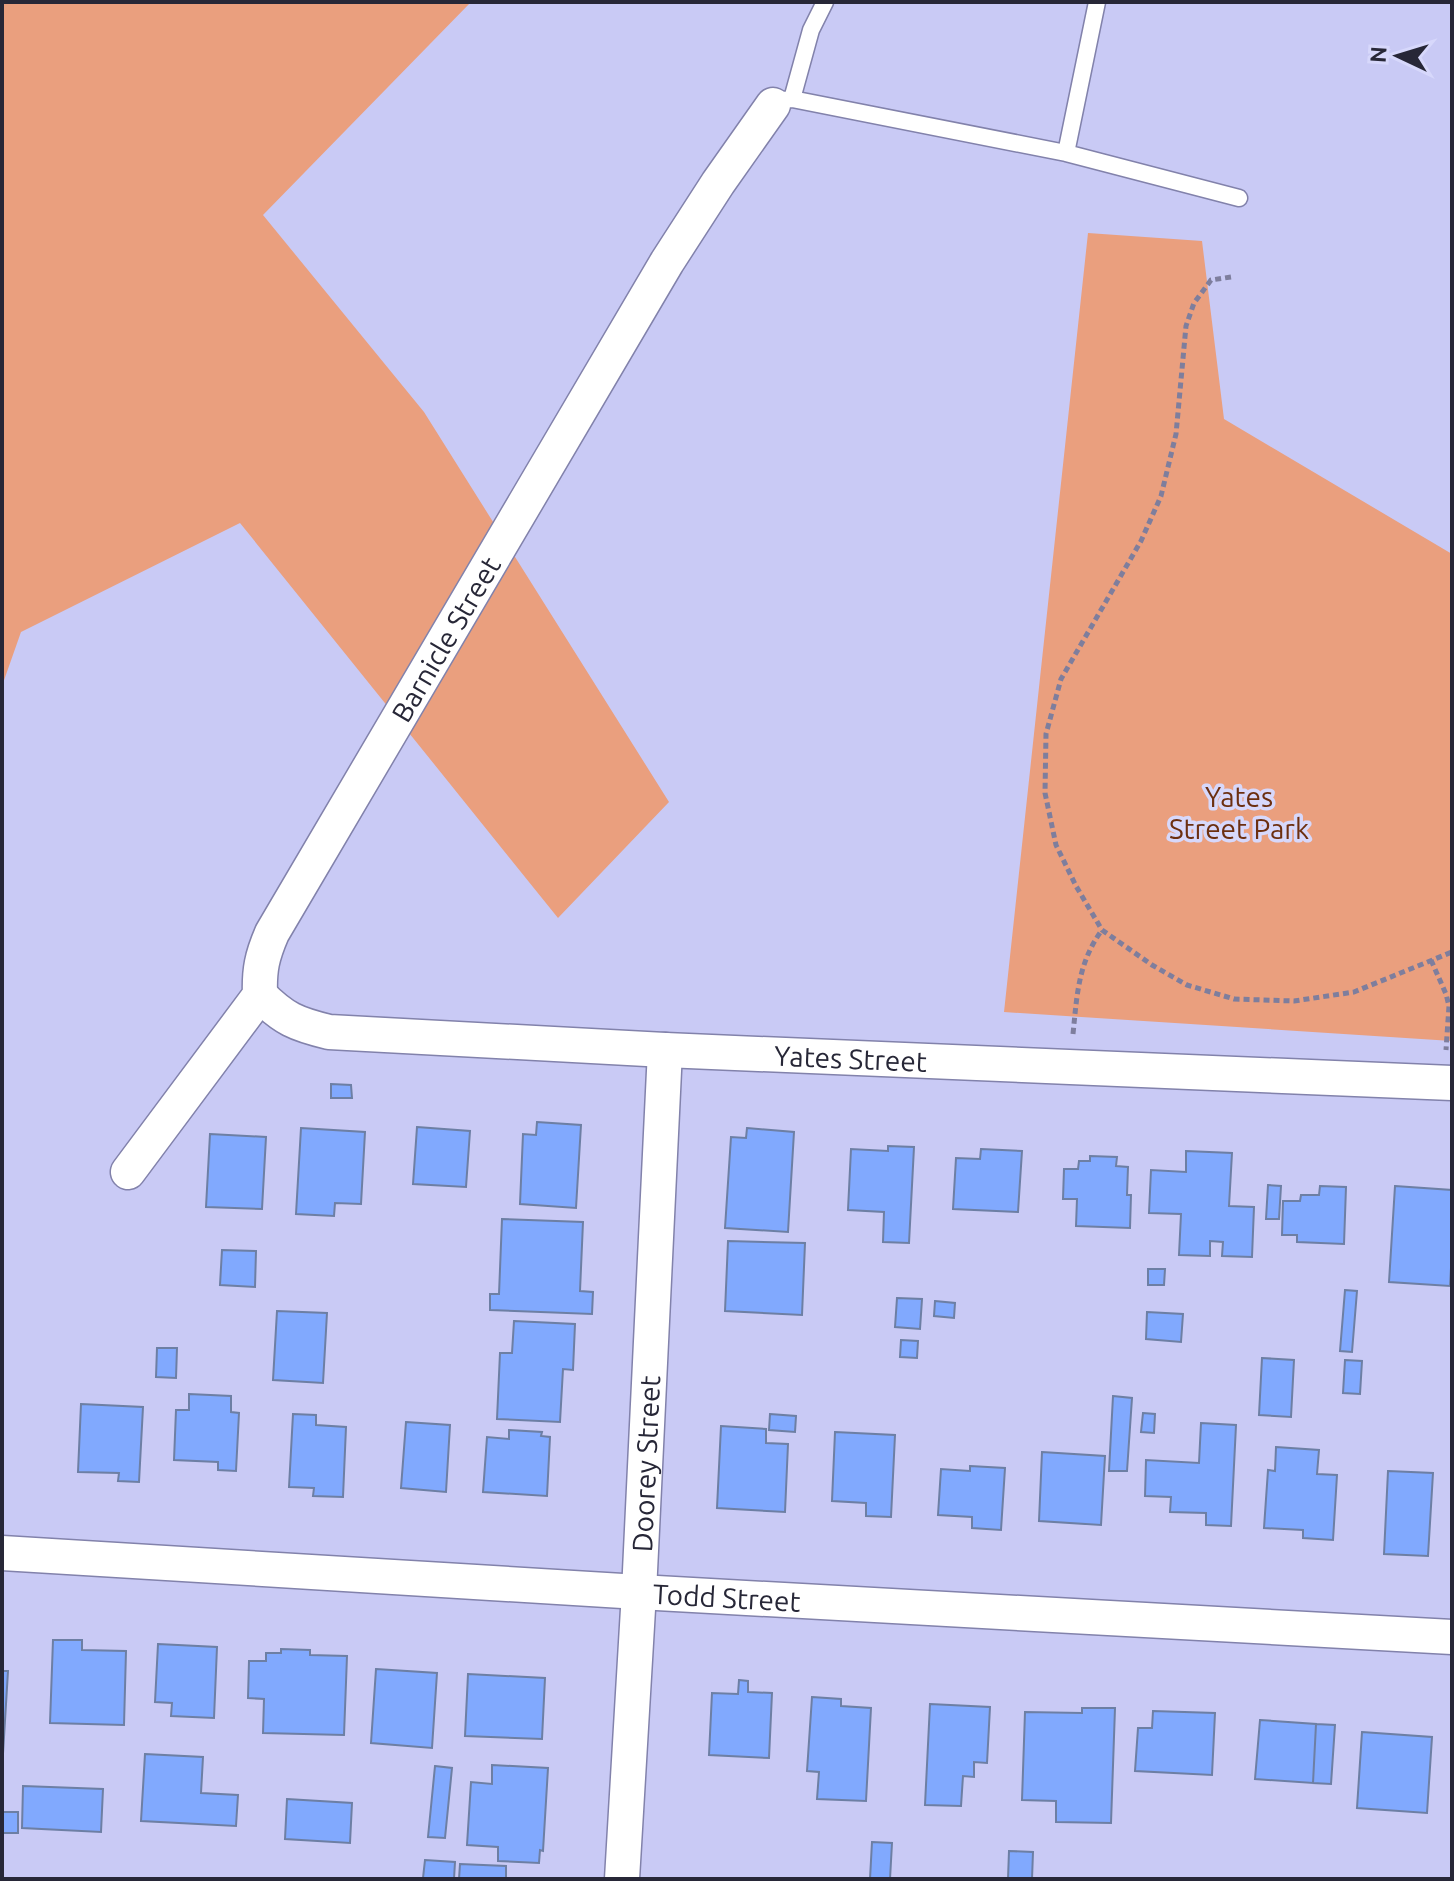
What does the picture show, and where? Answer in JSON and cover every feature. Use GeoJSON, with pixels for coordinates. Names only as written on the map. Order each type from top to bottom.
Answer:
{"type":"FeatureCollection","features":[{"type":"Feature","properties":{"kind":"street","name":"Barnicle Street"},"geometry":{"type":"LineString","coordinates":[[260,995],[263,953],[272,933],[667,262],[718,183],[782,102]]}},
{"type":"Feature","properties":{"kind":"street","name":"Yates Street"},"geometry":{"type":"LineString","coordinates":[[260,995],[277,1012],[298,1024],[329,1032],[665,1050],[1448,1083]]}},
{"type":"Feature","properties":{"kind":"street"},"geometry":{"type":"LineString","coordinates":[[128,1172],[260,995]]}},
{"type":"Feature","properties":{"kind":"street","name":"Doorey Street"},"geometry":{"type":"LineString","coordinates":[[622,1879],[665,1050]]}},
{"type":"Feature","properties":{"kind":"street","name":"Todd Street"},"geometry":{"type":"LineString","coordinates":[[2,1553],[1452,1637]]}},
{"type":"Feature","properties":{"kind":"lane"},"geometry":{"type":"LineString","coordinates":[[825,2],[782,102],[1066,153],[1239,198]]}},
{"type":"Feature","properties":{"kind":"lane"},"geometry":{"type":"LineString","coordinates":[[1066,153],[1097,2]]}},
{"type":"Feature","properties":{"kind":"path"},"geometry":{"type":"LineString","coordinates":[[1231,277],[1211,280],[1194,303],[1186,326],[1176,434],[1161,496],[1141,541],[1061,679],[1046,734],[1045,793],[1056,845],[1102,930],[1187,985],[1234,999],[1294,1001],[1354,992],[1452,952]]}},
{"type":"Feature","properties":{"kind":"path"},"geometry":{"type":"LineString","coordinates":[[1070,1067],[1078,980],[1092,944],[1102,930]]}},
{"type":"Feature","properties":{"kind":"path"},"geometry":{"type":"LineString","coordinates":[[1431,959],[1449,1006],[1448,1083]]}},
{"type":"Feature","properties":{"kind":"green space"},"geometry":{"type":"Polygon","coordinates":[[[2,2],[471,2],[263,215],[424,412],[669,802],[558,918],[240,523],[21,632],[2,686],[2,2]]]}},
{"type":"Feature","properties":{"kind":"green space","name":"Yates Street Park"},"geometry":{"type":"Polygon","coordinates":[[[1088,233],[1202,241],[1224,419],[1452,554],[1452,1041],[1004,1012],[1088,233]]]}},
{"type":"Feature","properties":{"kind":"building"},"geometry":{"type":"Polygon","coordinates":[[[331,1084],[351,1085],[352,1098],[331,1098],[331,1084]]]}},
{"type":"Feature","properties":{"kind":"building"},"geometry":{"type":"Polygon","coordinates":[[[537,1122],[581,1125],[576,1208],[520,1204],[523,1134],[536,1135],[537,1122]]]}},
{"type":"Feature","properties":{"kind":"building"},"geometry":{"type":"Polygon","coordinates":[[[417,1127],[470,1131],[466,1187],[413,1184],[417,1127]]]}},
{"type":"Feature","properties":{"kind":"building"},"geometry":{"type":"Polygon","coordinates":[[[301,1128],[365,1132],[361,1204],[335,1203],[334,1216],[296,1214],[301,1128]]]}},
{"type":"Feature","properties":{"kind":"building"},"geometry":{"type":"Polygon","coordinates":[[[747,1128],[794,1132],[788,1232],[725,1228],[731,1137],[746,1138],[747,1128]]]}},
{"type":"Feature","properties":{"kind":"building"},"geometry":{"type":"Polygon","coordinates":[[[210,1134],[266,1137],[262,1209],[206,1207],[210,1134]]]}},
{"type":"Feature","properties":{"kind":"building"},"geometry":{"type":"Polygon","coordinates":[[[888,1146],[914,1147],[909,1243],[883,1242],[884,1212],[848,1210],[851,1149],[888,1151],[888,1146]]]}},
{"type":"Feature","properties":{"kind":"building"},"geometry":{"type":"Polygon","coordinates":[[[981,1149],[1022,1151],[1018,1212],[953,1209],[956,1158],[980,1159],[981,1149]]]}},
{"type":"Feature","properties":{"kind":"building"},"geometry":{"type":"Polygon","coordinates":[[[1186,1151],[1232,1153],[1229,1206],[1254,1207],[1252,1257],[1222,1256],[1223,1242],[1210,1241],[1210,1256],[1179,1255],[1181,1214],[1149,1213],[1151,1170],[1186,1172],[1186,1151]]]}},
{"type":"Feature","properties":{"kind":"building"},"geometry":{"type":"Polygon","coordinates":[[[1090,1156],[1117,1157],[1116,1166],[1128,1167],[1130,1228],[1076,1226],[1077,1199],[1063,1199],[1064,1169],[1078,1169],[1079,1161],[1090,1161],[1090,1156]]]}},
{"type":"Feature","properties":{"kind":"building"},"geometry":{"type":"Polygon","coordinates":[[[1268,1185],[1281,1186],[1279,1219],[1266,1219],[1268,1185]]]}},
{"type":"Feature","properties":{"kind":"building"},"geometry":{"type":"Polygon","coordinates":[[[1320,1186],[1346,1187],[1344,1244],[1297,1242],[1297,1235],[1282,1235],[1283,1201],[1300,1201],[1301,1195],[1319,1195],[1320,1186]]]}},
{"type":"Feature","properties":{"kind":"building"},"geometry":{"type":"Polygon","coordinates":[[[1395,1186],[1452,1190],[1450,1286],[1389,1282],[1395,1186]]]}},
{"type":"Feature","properties":{"kind":"building"},"geometry":{"type":"Polygon","coordinates":[[[502,1219],[583,1222],[580,1291],[593,1292],[592,1314],[490,1310],[490,1294],[499,1294],[502,1219]]]}},
{"type":"Feature","properties":{"kind":"building"},"geometry":{"type":"Polygon","coordinates":[[[728,1241],[805,1243],[802,1315],[725,1311],[728,1241]]]}},
{"type":"Feature","properties":{"kind":"building"},"geometry":{"type":"Polygon","coordinates":[[[222,1250],[256,1251],[255,1287],[220,1285],[222,1250]]]}},
{"type":"Feature","properties":{"kind":"building"},"geometry":{"type":"Polygon","coordinates":[[[1148,1269],[1165,1269],[1164,1285],[1148,1285],[1148,1269]]]}},
{"type":"Feature","properties":{"kind":"building"},"geometry":{"type":"Polygon","coordinates":[[[1345,1290],[1357,1291],[1352,1352],[1340,1351],[1345,1290]]]}},
{"type":"Feature","properties":{"kind":"building"},"geometry":{"type":"Polygon","coordinates":[[[897,1298],[922,1299],[920,1329],[895,1327],[897,1298]]]}},
{"type":"Feature","properties":{"kind":"building"},"geometry":{"type":"Polygon","coordinates":[[[935,1301],[955,1303],[954,1318],[934,1316],[935,1301]]]}},
{"type":"Feature","properties":{"kind":"building"},"geometry":{"type":"Polygon","coordinates":[[[277,1311],[327,1313],[323,1383],[273,1380],[277,1311]]]}},
{"type":"Feature","properties":{"kind":"building"},"geometry":{"type":"Polygon","coordinates":[[[1147,1312],[1183,1314],[1181,1342],[1146,1339],[1147,1312]]]}},
{"type":"Feature","properties":{"kind":"building"},"geometry":{"type":"Polygon","coordinates":[[[514,1321],[575,1324],[573,1370],[563,1369],[560,1422],[497,1419],[500,1353],[512,1353],[514,1321]]]}},
{"type":"Feature","properties":{"kind":"building"},"geometry":{"type":"Polygon","coordinates":[[[901,1340],[918,1341],[917,1358],[900,1357],[901,1340]]]}},
{"type":"Feature","properties":{"kind":"building"},"geometry":{"type":"Polygon","coordinates":[[[157,1348],[177,1348],[176,1378],[156,1377],[157,1348]]]}},
{"type":"Feature","properties":{"kind":"building"},"geometry":{"type":"Polygon","coordinates":[[[1262,1358],[1294,1360],[1291,1417],[1259,1415],[1262,1358]]]}},
{"type":"Feature","properties":{"kind":"building"},"geometry":{"type":"Polygon","coordinates":[[[1345,1360],[1362,1361],[1360,1394],[1343,1393],[1345,1360]]]}},
{"type":"Feature","properties":{"kind":"building"},"geometry":{"type":"Polygon","coordinates":[[[189,1394],[231,1396],[231,1412],[239,1413],[236,1471],[218,1470],[218,1462],[174,1460],[176,1410],[189,1410],[189,1394]]]}},
{"type":"Feature","properties":{"kind":"building"},"geometry":{"type":"Polygon","coordinates":[[[1113,1396],[1132,1398],[1127,1471],[1109,1471],[1113,1396]]]}},
{"type":"Feature","properties":{"kind":"building"},"geometry":{"type":"Polygon","coordinates":[[[81,1404],[143,1407],[139,1482],[118,1481],[119,1473],[78,1472],[81,1404]]]}},
{"type":"Feature","properties":{"kind":"building"},"geometry":{"type":"Polygon","coordinates":[[[1143,1413],[1155,1414],[1154,1433],[1141,1432],[1143,1413]]]}},
{"type":"Feature","properties":{"kind":"building"},"geometry":{"type":"Polygon","coordinates":[[[293,1414],[316,1415],[316,1425],[346,1427],[343,1497],[313,1496],[314,1488],[289,1487],[293,1414]]]}},
{"type":"Feature","properties":{"kind":"building"},"geometry":{"type":"Polygon","coordinates":[[[770,1414],[796,1416],[795,1432],[769,1430],[770,1414]]]}},
{"type":"Feature","properties":{"kind":"building"},"geometry":{"type":"Polygon","coordinates":[[[406,1422],[450,1425],[446,1492],[401,1488],[406,1422]]]}},
{"type":"Feature","properties":{"kind":"building"},"geometry":{"type":"Polygon","coordinates":[[[1201,1423],[1236,1425],[1231,1526],[1206,1525],[1206,1513],[1170,1512],[1171,1497],[1145,1496],[1146,1460],[1199,1463],[1201,1423]]]}},
{"type":"Feature","properties":{"kind":"building"},"geometry":{"type":"Polygon","coordinates":[[[721,1426],[766,1429],[766,1443],[788,1444],[785,1512],[717,1508],[721,1426]]]}},
{"type":"Feature","properties":{"kind":"building"},"geometry":{"type":"Polygon","coordinates":[[[509,1430],[542,1432],[541,1436],[550,1437],[547,1496],[483,1492],[487,1437],[509,1439],[509,1430]]]}},
{"type":"Feature","properties":{"kind":"building"},"geometry":{"type":"Polygon","coordinates":[[[835,1432],[895,1435],[891,1517],[866,1516],[866,1503],[832,1501],[835,1432]]]}},
{"type":"Feature","properties":{"kind":"building"},"geometry":{"type":"Polygon","coordinates":[[[1276,1447],[1319,1450],[1317,1474],[1337,1475],[1333,1540],[1303,1538],[1303,1530],[1264,1528],[1268,1470],[1275,1471],[1276,1447]]]}},
{"type":"Feature","properties":{"kind":"building"},"geometry":{"type":"Polygon","coordinates":[[[1042,1452],[1105,1456],[1101,1525],[1039,1521],[1042,1452]]]}},
{"type":"Feature","properties":{"kind":"building"},"geometry":{"type":"Polygon","coordinates":[[[970,1466],[1005,1468],[1001,1530],[972,1528],[972,1517],[938,1515],[941,1469],[970,1471],[970,1466]]]}},
{"type":"Feature","properties":{"kind":"building"},"geometry":{"type":"Polygon","coordinates":[[[1388,1471],[1433,1473],[1428,1556],[1384,1554],[1388,1471]]]}},
{"type":"Feature","properties":{"kind":"building"},"geometry":{"type":"Polygon","coordinates":[[[53,1640],[82,1640],[82,1650],[126,1651],[124,1725],[50,1723],[53,1640]]]}},
{"type":"Feature","properties":{"kind":"building"},"geometry":{"type":"Polygon","coordinates":[[[158,1644],[217,1647],[214,1718],[171,1716],[172,1703],[155,1702],[158,1644]]]}},
{"type":"Feature","properties":{"kind":"building"},"geometry":{"type":"Polygon","coordinates":[[[281,1649],[310,1650],[310,1655],[347,1656],[344,1735],[263,1733],[264,1699],[248,1698],[249,1661],[266,1661],[266,1653],[281,1653],[281,1649]]]}},
{"type":"Feature","properties":{"kind":"building"},"geometry":{"type":"Polygon","coordinates":[[[376,1669],[437,1673],[432,1748],[371,1743],[376,1669]]]}},
{"type":"Feature","properties":{"kind":"building"},"geometry":{"type":"Polygon","coordinates":[[[2,1671],[8,1671],[2,1770],[2,1671]]]}},
{"type":"Feature","properties":{"kind":"building"},"geometry":{"type":"Polygon","coordinates":[[[468,1674],[545,1678],[542,1739],[465,1736],[468,1674]]]}},
{"type":"Feature","properties":{"kind":"building"},"geometry":{"type":"Polygon","coordinates":[[[739,1680],[748,1681],[748,1692],[772,1693],[769,1758],[709,1755],[712,1693],[738,1694],[739,1680]]]}},
{"type":"Feature","properties":{"kind":"building"},"geometry":{"type":"Polygon","coordinates":[[[812,1697],[841,1699],[841,1706],[871,1708],[866,1801],[817,1799],[819,1772],[807,1771],[812,1697]]]}},
{"type":"Feature","properties":{"kind":"building"},"geometry":{"type":"Polygon","coordinates":[[[930,1704],[990,1707],[987,1763],[974,1762],[974,1777],[963,1776],[961,1806],[925,1805],[930,1704]]]}},
{"type":"Feature","properties":{"kind":"building"},"geometry":{"type":"Polygon","coordinates":[[[1082,1708],[1115,1708],[1111,1823],[1056,1822],[1056,1801],[1022,1800],[1025,1712],[1082,1713],[1082,1708]]]}},
{"type":"Feature","properties":{"kind":"building"},"geometry":{"type":"Polygon","coordinates":[[[1153,1711],[1215,1713],[1212,1775],[1135,1771],[1138,1728],[1152,1728],[1153,1711]]]}},
{"type":"Feature","properties":{"kind":"building"},"geometry":{"type":"Polygon","coordinates":[[[1260,1720],[1316,1724],[1313,1783],[1255,1779],[1260,1720]]]}},
{"type":"Feature","properties":{"kind":"building"},"geometry":{"type":"Polygon","coordinates":[[[1316,1724],[1335,1725],[1331,1784],[1313,1783],[1316,1724]]]}},
{"type":"Feature","properties":{"kind":"building"},"geometry":{"type":"Polygon","coordinates":[[[1362,1732],[1432,1737],[1427,1813],[1357,1808],[1362,1732]]]}},
{"type":"Feature","properties":{"kind":"building"},"geometry":{"type":"Polygon","coordinates":[[[145,1754],[203,1757],[201,1793],[238,1795],[236,1826],[141,1821],[145,1754]]]}},
{"type":"Feature","properties":{"kind":"building"},"geometry":{"type":"Polygon","coordinates":[[[492,1765],[548,1768],[543,1851],[540,1850],[539,1863],[498,1861],[498,1847],[467,1845],[471,1782],[492,1784],[492,1765]]]}},
{"type":"Feature","properties":{"kind":"building"},"geometry":{"type":"Polygon","coordinates":[[[435,1766],[452,1768],[445,1838],[428,1837],[435,1766]]]}},
{"type":"Feature","properties":{"kind":"building"},"geometry":{"type":"Polygon","coordinates":[[[23,1786],[103,1789],[101,1832],[22,1828],[23,1786]]]}},
{"type":"Feature","properties":{"kind":"building"},"geometry":{"type":"Polygon","coordinates":[[[287,1799],[352,1803],[350,1843],[285,1839],[287,1799]]]}},
{"type":"Feature","properties":{"kind":"building"},"geometry":{"type":"Polygon","coordinates":[[[2,1812],[18,1812],[18,1833],[2,1833],[2,1812]]]}},
{"type":"Feature","properties":{"kind":"building"},"geometry":{"type":"Polygon","coordinates":[[[872,1842],[892,1843],[890,1879],[870,1879],[872,1842]]]}},
{"type":"Feature","properties":{"kind":"building"},"geometry":{"type":"Polygon","coordinates":[[[1009,1851],[1033,1852],[1032,1879],[1008,1879],[1009,1851]]]}},
{"type":"Feature","properties":{"kind":"building"},"geometry":{"type":"Polygon","coordinates":[[[425,1860],[455,1862],[454,1879],[423,1878],[425,1860]]]}},
{"type":"Feature","properties":{"kind":"building"},"geometry":{"type":"Polygon","coordinates":[[[460,1864],[506,1866],[506,1879],[459,1879],[460,1864]]]}}]}
